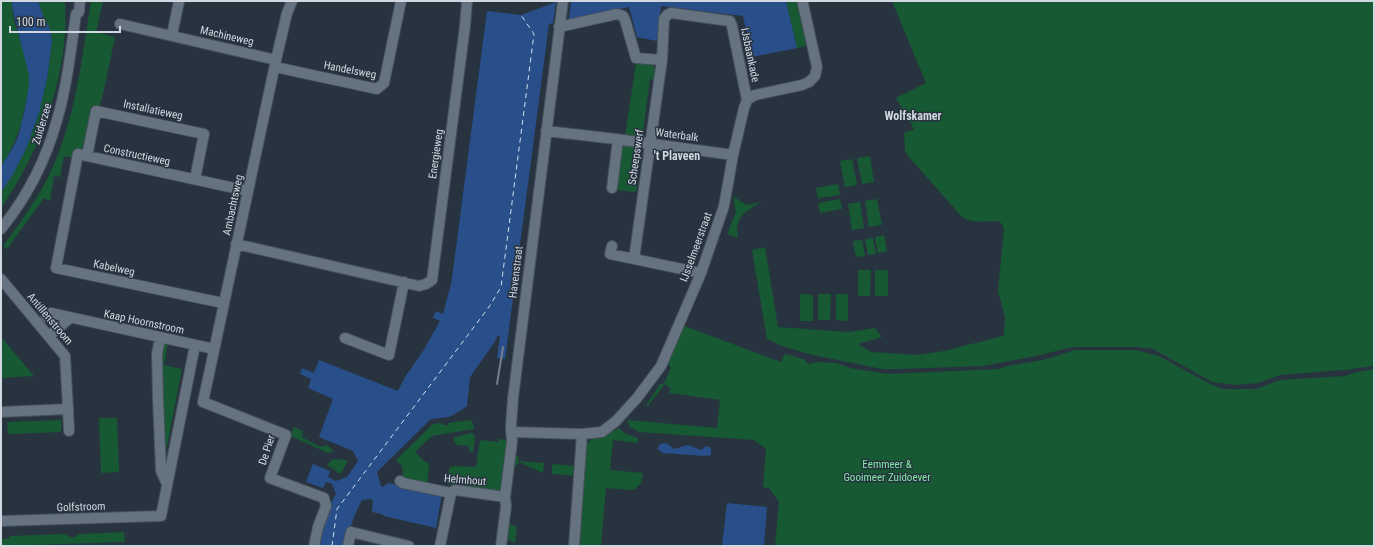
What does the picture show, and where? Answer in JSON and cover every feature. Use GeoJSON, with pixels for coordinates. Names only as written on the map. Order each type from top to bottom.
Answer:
{"type":"FeatureCollection","features":[{"type":"Feature","properties":{"kind":"street","name":"Zuiderzee"},"geometry":{"type":"LineString","coordinates":[[74,1],[74,11],[76,14]]}},
{"type":"Feature","properties":{"kind":"street","name":"Zuiderzee"},"geometry":{"type":"LineString","coordinates":[[1,229],[32,183],[54,129],[64,93],[76,14],[79,12],[80,1]]}},
{"type":"Feature","properties":{"kind":"street"},"geometry":{"type":"LineString","coordinates":[[172,36],[179,1]]}},
{"type":"Feature","properties":{"kind":"street","name":"Ambachtsweg"},"geometry":{"type":"LineString","coordinates":[[286,1],[287,13]]}},
{"type":"Feature","properties":{"kind":"street","name":"Ambachtsweg"},"geometry":{"type":"LineString","coordinates":[[203,402],[223,303],[287,13],[292,1]]}},
{"type":"Feature","properties":{"kind":"street","name":"Handelsweg"},"geometry":{"type":"LineString","coordinates":[[276,63],[378,89],[384,83],[401,1]]}},
{"type":"Feature","properties":{"kind":"street","name":"Energieweg"},"geometry":{"type":"LineString","coordinates":[[236,244],[422,286],[432,280],[466,26],[467,1]]}},
{"type":"Feature","properties":{"kind":"street","name":"Havenstraat"},"geometry":{"type":"LineString","coordinates":[[501,546],[512,442],[512,398],[563,1]]}},
{"type":"Feature","properties":{"kind":"street"},"geometry":{"type":"LineString","coordinates":[[747,100],[755,96],[802,85],[809,82],[815,76],[816,67],[802,2]]}},
{"type":"Feature","properties":{"kind":"street","name":"IJsbaankade"},"geometry":{"type":"LineString","coordinates":[[662,60],[664,19],[667,15],[671,13],[730,21],[747,100]]}},
{"type":"Feature","properties":{"kind":"street"},"geometry":{"type":"LineString","coordinates":[[559,27],[617,14],[623,16],[625,20],[636,58],[662,60]]}},
{"type":"Feature","properties":{"kind":"street","name":"Machineweg"},"geometry":{"type":"LineString","coordinates":[[120,24],[276,63]]}},
{"type":"Feature","properties":{"kind":"street","name":"Scheepswerf"},"geometry":{"type":"LineString","coordinates":[[634,259],[662,60]]}},
{"type":"Feature","properties":{"kind":"street","name":"IJsselmeerstraat"},"geometry":{"type":"LineString","coordinates":[[511,432],[582,434],[602,432],[616,421],[637,398],[661,366],[701,273],[724,206],[733,155],[747,100]]}},
{"type":"Feature","properties":{"kind":"street","name":"Installatieweg"},"geometry":{"type":"LineString","coordinates":[[87,156],[96,110],[204,134],[195,179]]}},
{"type":"Feature","properties":{"kind":"street","name":"Waterbalk"},"geometry":{"type":"LineString","coordinates":[[546,131],[650,143],[733,155]]}},
{"type":"Feature","properties":{"kind":"street","name":"Scheepswerf"},"geometry":{"type":"LineString","coordinates":[[612,188],[618,139]]}},
{"type":"Feature","properties":{"kind":"street","name":"Constructieweg"},"geometry":{"type":"LineString","coordinates":[[67,212],[78,154],[248,191]]}},
{"type":"Feature","properties":{"kind":"street","name":"Kabelweg"},"geometry":{"type":"LineString","coordinates":[[67,212],[56,268],[223,303]]}},
{"type":"Feature","properties":{"kind":"street"},"geometry":{"type":"LineString","coordinates":[[612,246],[610,254],[701,273]]}},
{"type":"Feature","properties":{"kind":"street","name":"Antillenstroom"},"geometry":{"type":"LineString","coordinates":[[1,279],[65,356],[69,431]]}},
{"type":"Feature","properties":{"kind":"street"},"geometry":{"type":"LineString","coordinates":[[344,338],[389,355],[404,282]]}},
{"type":"Feature","properties":{"kind":"street","name":"Kaap Hoornstroom"},"geometry":{"type":"LineString","coordinates":[[46,317],[51,313],[214,349]]}},
{"type":"Feature","properties":{"kind":"street"},"geometry":{"type":"LineString","coordinates":[[49,336],[70,318]]}},
{"type":"Feature","properties":{"kind":"street"},"geometry":{"type":"LineString","coordinates":[[160,338],[157,354],[161,470],[167,484]]}},
{"type":"Feature","properties":{"kind":"street"},"geometry":{"type":"LineString","coordinates":[[167,484],[195,345]]}},
{"type":"Feature","properties":{"kind":"street","name":"De Pier"},"geometry":{"type":"LineString","coordinates":[[203,402],[286,435],[270,478],[324,498],[326,506],[318,527],[314,546]]}},
{"type":"Feature","properties":{"kind":"street"},"geometry":{"type":"LineString","coordinates":[[1,412],[68,409]]}},
{"type":"Feature","properties":{"kind":"street"},"geometry":{"type":"LineString","coordinates":[[574,546],[582,434]]}},
{"type":"Feature","properties":{"kind":"street","name":"Helmhout"},"geometry":{"type":"LineString","coordinates":[[400,481],[402,483],[451,493],[455,490],[505,497]]}},
{"type":"Feature","properties":{"kind":"street","name":"Golfstroom"},"geometry":{"type":"LineString","coordinates":[[1,521],[161,516],[167,484]]}},
{"type":"Feature","properties":{"kind":"street"},"geometry":{"type":"LineString","coordinates":[[440,546],[451,493]]}},
{"type":"Feature","properties":{"kind":"street"},"geometry":{"type":"LineString","coordinates":[[348,546],[351,532],[409,546]]}},
{"type":"Feature","properties":{"kind":"green space"},"geometry":{"type":"Polygon","coordinates":[[[1,1],[13,1],[12,7],[17,32],[28,66],[29,86],[20,127],[14,143],[1,167],[1,1]]]}},
{"type":"Feature","properties":{"kind":"green space"},"geometry":{"type":"Polygon","coordinates":[[[38,1],[65,1],[63,55],[59,78],[45,124],[35,147],[25,169],[1,208],[1,192],[12,176],[26,149],[39,113],[47,79],[52,41],[50,29],[38,1]]]}},
{"type":"Feature","properties":{"kind":"green space"},"geometry":{"type":"Polygon","coordinates":[[[91,1],[103,1],[96,32],[115,37],[103,94],[85,156],[75,158],[64,156],[60,177],[54,176],[50,201],[44,198],[7,249],[3,246],[36,199],[52,169],[60,149],[73,108],[91,1]]]}},
{"type":"Feature","properties":{"kind":"green space"},"geometry":{"type":"Polygon","coordinates":[[[786,1],[797,1],[806,46],[797,48],[786,1]]]}},
{"type":"Feature","properties":{"kind":"green space"},"geometry":{"type":"Polygon","coordinates":[[[892,1],[1374,1],[1374,366],[1280,375],[1258,383],[1237,385],[1212,382],[1153,349],[1137,347],[1072,347],[983,366],[882,369],[813,355],[782,346],[767,339],[752,250],[765,247],[778,327],[849,332],[875,328],[882,337],[858,344],[871,352],[917,355],[944,351],[1003,336],[1004,334],[1005,317],[998,291],[1004,229],[1002,224],[999,221],[971,221],[962,217],[905,151],[904,133],[914,129],[896,98],[926,83],[892,1]]]}},
{"type":"Feature","properties":{"kind":"green space"},"geometry":{"type":"Polygon","coordinates":[[[636,63],[653,65],[656,71],[655,80],[650,79],[642,139],[625,137],[636,63]]]}},
{"type":"Feature","properties":{"kind":"green space"},"geometry":{"type":"Polygon","coordinates":[[[622,144],[641,146],[636,192],[616,190],[622,144]]]}},
{"type":"Feature","properties":{"kind":"green space"},"geometry":{"type":"Polygon","coordinates":[[[870,156],[874,182],[862,184],[857,158],[870,156]]]}},
{"type":"Feature","properties":{"kind":"green space"},"geometry":{"type":"Polygon","coordinates":[[[852,159],[857,185],[845,187],[840,161],[852,159]]]}},
{"type":"Feature","properties":{"kind":"green space"},"geometry":{"type":"Polygon","coordinates":[[[838,184],[840,195],[818,198],[816,188],[838,184]]]}},
{"type":"Feature","properties":{"kind":"green space"},"geometry":{"type":"Polygon","coordinates":[[[733,196],[746,205],[761,202],[746,212],[739,220],[737,231],[738,238],[727,234],[736,212],[733,196]]]}},
{"type":"Feature","properties":{"kind":"green space"},"geometry":{"type":"Polygon","coordinates":[[[840,199],[842,209],[820,213],[818,203],[840,199]]]}},
{"type":"Feature","properties":{"kind":"green space"},"geometry":{"type":"Polygon","coordinates":[[[877,199],[882,225],[869,227],[865,201],[877,199]]]}},
{"type":"Feature","properties":{"kind":"green space"},"geometry":{"type":"Polygon","coordinates":[[[860,202],[864,228],[852,230],[848,204],[860,202]]]}},
{"type":"Feature","properties":{"kind":"green space"},"geometry":{"type":"Polygon","coordinates":[[[884,235],[887,251],[878,253],[875,237],[884,235]]]}},
{"type":"Feature","properties":{"kind":"green space"},"geometry":{"type":"Polygon","coordinates":[[[873,238],[876,254],[868,255],[865,239],[873,238]]]}},
{"type":"Feature","properties":{"kind":"green space"},"geometry":{"type":"Polygon","coordinates":[[[862,240],[865,256],[856,257],[853,241],[862,240]]]}},
{"type":"Feature","properties":{"kind":"green space"},"geometry":{"type":"Polygon","coordinates":[[[858,270],[871,270],[870,296],[858,296],[858,270]]]}},
{"type":"Feature","properties":{"kind":"green space"},"geometry":{"type":"Polygon","coordinates":[[[875,270],[888,270],[888,296],[875,296],[875,270]]]}},
{"type":"Feature","properties":{"kind":"green space"},"geometry":{"type":"Polygon","coordinates":[[[800,294],[813,295],[813,321],[800,321],[800,294]]]}},
{"type":"Feature","properties":{"kind":"green space"},"geometry":{"type":"Polygon","coordinates":[[[818,294],[831,294],[830,320],[818,320],[818,294]]]}},
{"type":"Feature","properties":{"kind":"green space"},"geometry":{"type":"Polygon","coordinates":[[[836,294],[848,294],[848,321],[836,320],[836,294]]]}},
{"type":"Feature","properties":{"kind":"green space","name":"Eemmeer & Gooimeer Zuidoever"},"geometry":{"type":"Polygon","coordinates":[[[682,325],[781,362],[785,354],[804,359],[808,364],[817,362],[836,363],[850,368],[888,374],[999,369],[1007,366],[1043,360],[1075,350],[1135,350],[1159,356],[1210,384],[1223,389],[1256,389],[1280,380],[1345,376],[1374,369],[1374,546],[775,546],[779,502],[769,488],[763,487],[766,449],[754,440],[639,432],[630,427],[627,420],[717,428],[720,400],[669,393],[671,389],[665,384],[647,407],[647,404],[660,384],[664,383],[671,368],[667,362],[682,325]]]}},
{"type":"Feature","properties":{"kind":"green space"},"geometry":{"type":"Polygon","coordinates":[[[1,337],[34,376],[1,378],[1,337]]]}},
{"type":"Feature","properties":{"kind":"green space"},"geometry":{"type":"Polygon","coordinates":[[[166,342],[168,343],[164,365],[182,369],[164,462],[167,464],[166,471],[164,470],[160,354],[162,345],[166,342]]]}},
{"type":"Feature","properties":{"kind":"green space"},"geometry":{"type":"Polygon","coordinates":[[[99,418],[117,418],[119,472],[101,473],[99,418]]]}},
{"type":"Feature","properties":{"kind":"green space"},"geometry":{"type":"Polygon","coordinates":[[[61,420],[61,432],[8,434],[7,422],[61,420]]]}},
{"type":"Feature","properties":{"kind":"green space"},"geometry":{"type":"Polygon","coordinates":[[[472,420],[474,429],[432,436],[415,452],[429,464],[427,486],[406,479],[403,476],[402,466],[396,460],[433,424],[442,423],[443,425],[448,425],[448,423],[472,420]]]}},
{"type":"Feature","properties":{"kind":"green space"},"geometry":{"type":"Polygon","coordinates":[[[294,427],[303,431],[302,437],[320,447],[327,445],[334,451],[328,453],[291,436],[294,427]]]}},
{"type":"Feature","properties":{"kind":"green space"},"geometry":{"type":"Polygon","coordinates":[[[619,428],[626,434],[638,438],[638,443],[613,440],[610,470],[643,473],[641,483],[634,490],[606,488],[601,546],[578,546],[586,445],[593,439],[619,428]]]}},
{"type":"Feature","properties":{"kind":"green space"},"geometry":{"type":"Polygon","coordinates":[[[471,433],[474,434],[475,438],[473,452],[469,451],[469,446],[454,442],[453,439],[455,437],[471,433]]]}},
{"type":"Feature","properties":{"kind":"green space"},"geometry":{"type":"Polygon","coordinates":[[[499,439],[507,440],[500,491],[447,484],[446,481],[450,467],[476,467],[480,440],[498,442],[499,439]]]}},
{"type":"Feature","properties":{"kind":"green space"},"geometry":{"type":"Polygon","coordinates":[[[515,456],[518,456],[519,461],[544,463],[543,473],[519,462],[516,466],[514,466],[515,456]]]}},
{"type":"Feature","properties":{"kind":"green space"},"geometry":{"type":"Polygon","coordinates":[[[333,459],[348,460],[341,474],[327,465],[333,459]]]}},
{"type":"Feature","properties":{"kind":"green space"},"geometry":{"type":"Polygon","coordinates":[[[552,464],[577,466],[576,476],[552,474],[552,464]]]}},
{"type":"Feature","properties":{"kind":"green space"},"geometry":{"type":"Polygon","coordinates":[[[506,522],[517,527],[515,543],[504,538],[506,522]]]}},
{"type":"Feature","properties":{"kind":"green space"},"geometry":{"type":"Polygon","coordinates":[[[124,532],[125,542],[1,546],[1,539],[8,539],[10,536],[66,534],[73,538],[79,534],[124,532]]]}},
{"type":"Feature","properties":{"kind":"water"},"geometry":{"type":"Polygon","coordinates":[[[13,1],[38,1],[50,29],[52,41],[47,79],[39,113],[26,149],[12,176],[1,192],[1,167],[18,137],[29,85],[29,75],[14,16],[12,5],[13,1]]]}},
{"type":"Feature","properties":{"kind":"water"},"geometry":{"type":"Polygon","coordinates":[[[571,1],[786,1],[797,48],[752,57],[743,16],[661,6],[657,41],[637,37],[629,7],[569,20],[571,1]]]}},
{"type":"Feature","properties":{"kind":"water"},"geometry":{"type":"Polygon","coordinates":[[[556,2],[553,23],[549,24],[505,359],[497,358],[500,336],[498,335],[470,377],[467,406],[449,417],[431,419],[377,472],[381,486],[383,487],[388,483],[442,494],[436,528],[372,512],[373,501],[371,499],[362,500],[352,522],[346,546],[317,546],[325,513],[336,494],[332,484],[326,482],[323,488],[306,482],[313,464],[330,471],[328,477],[336,481],[347,477],[358,461],[353,451],[319,437],[333,399],[308,388],[311,379],[300,374],[302,368],[314,373],[319,360],[398,391],[405,377],[423,351],[440,321],[433,318],[436,311],[443,314],[451,284],[487,11],[521,15],[556,2]]]}},
{"type":"Feature","properties":{"kind":"water"},"geometry":{"type":"Polygon","coordinates":[[[666,443],[674,449],[688,445],[701,450],[706,446],[711,448],[711,455],[705,456],[663,453],[657,449],[660,444],[666,443]]]}},
{"type":"Feature","properties":{"kind":"water"},"geometry":{"type":"Polygon","coordinates":[[[727,503],[767,507],[764,546],[722,546],[727,503]]]}},
{"type":"Feature","properties":{"kind":"ferry route"},"geometry":{"type":"LineString","coordinates":[[332,546],[337,509],[489,307],[501,287],[534,34],[521,15]]}},
{"type":"Feature","properties":{"kind":"railway"},"geometry":{"type":"LineString","coordinates":[[497,384],[503,347]]}},
{"type":"Feature","properties":{"kind":"district","name":"Wolfskamer"},"geometry":{"type":"Point","coordinates":[913,116]}},
{"type":"Feature","properties":{"kind":"district","name":"'t Plaveen"},"geometry":{"type":"Point","coordinates":[677,156]}}]}
